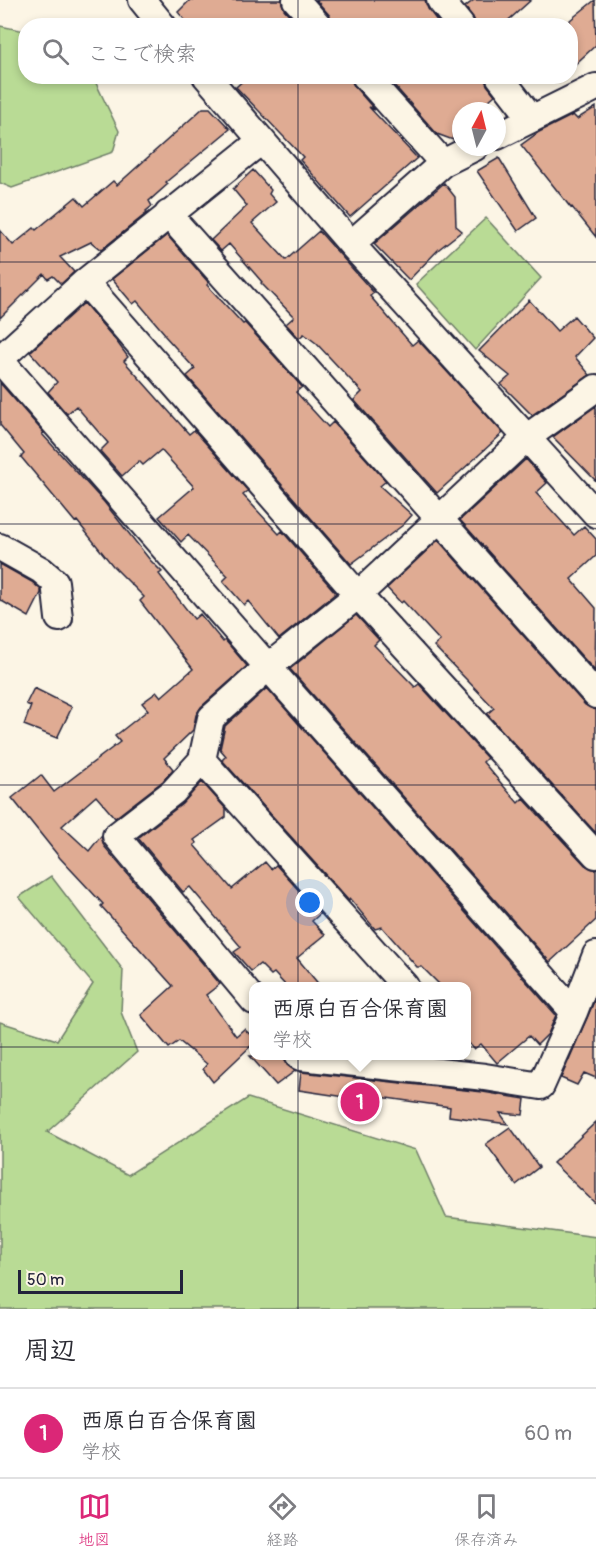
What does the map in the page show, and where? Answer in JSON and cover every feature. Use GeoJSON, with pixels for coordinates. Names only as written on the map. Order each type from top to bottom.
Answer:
{"type":"FeatureCollection","features":[{"type":"Feature","properties":{"kind":"street"},"geometry":{"type":"LineString","coordinates":[[296,0],[312,18]]}},
{"type":"Feature","properties":{"kind":"street"},"geometry":{"type":"LineString","coordinates":[[146,1],[158,18]]}},
{"type":"Feature","properties":{"kind":"street"},"geometry":{"type":"LineString","coordinates":[[213,84],[351,244],[596,514]]}},
{"type":"Feature","properties":{"kind":"street"},"geometry":{"type":"LineString","coordinates":[[372,84],[443,163]]}},
{"type":"Feature","properties":{"kind":"street"},"geometry":{"type":"LineString","coordinates":[[506,84],[532,119]]}},
{"type":"Feature","properties":{"kind":"street"},"geometry":{"type":"LineString","coordinates":[[506,132],[596,87]]}},
{"type":"Feature","properties":{"kind":"street"},"geometry":{"type":"LineString","coordinates":[[261,141],[85,282],[0,360],[574,1012]]}},
{"type":"Feature","properties":{"kind":"street"},"geometry":{"type":"LineString","coordinates":[[351,244],[443,163],[457,156]]}},
{"type":"Feature","properties":{"kind":"street"},"geometry":{"type":"LineString","coordinates":[[168,214],[596,695]]}},
{"type":"Feature","properties":{"kind":"street"},"geometry":{"type":"LineString","coordinates":[[85,282],[358,595],[596,855]]}},
{"type":"Feature","properties":{"kind":"street"},"geometry":{"type":"LineString","coordinates":[[249,995],[116,836],[173,792],[202,760],[211,718],[268,667],[358,595],[526,438],[596,388]]}},
{"type":"Feature","properties":{"kind":"street"},"geometry":{"type":"LineString","coordinates":[[0,547],[40,570],[55,582],[59,618]]}},
{"type":"Feature","properties":{"kind":"street"},"geometry":{"type":"LineString","coordinates":[[202,760],[401,982]]}},
{"type":"Feature","properties":{"kind":"street"},"geometry":{"type":"LineString","coordinates":[[320,1060],[485,1077],[541,1086],[596,955]]}},
{"type":"Feature","properties":{"kind":"street"},"geometry":{"type":"LineString","coordinates":[[470,1060],[485,1077]]}},
{"type":"Feature","properties":{"kind":"green space"},"geometry":{"type":"Polygon","coordinates":[[[0,26],[18,30],[18,84],[96,84],[119,131],[113,152],[12,188],[0,183],[0,26]]]}},
{"type":"Feature","properties":{"kind":"green space"},"geometry":{"type":"Polygon","coordinates":[[[486,218],[541,278],[475,350],[416,284],[486,218]]]}},
{"type":"Feature","properties":{"kind":"green space"},"geometry":{"type":"Polygon","coordinates":[[[51,876],[123,970],[121,1012],[137,1052],[47,1132],[128,1175],[248,1098],[416,1150],[446,1217],[596,1237],[596,1309],[0,1309],[0,1022],[57,1040],[93,984],[19,897],[51,876]]]}},
{"type":"Feature","properties":{"kind":"building"},"geometry":{"type":"Polygon","coordinates":[[[190,0],[281,0],[284,9],[292,18],[183,18],[178,12],[190,0]]]}},
{"type":"Feature","properties":{"kind":"building"},"geometry":{"type":"Polygon","coordinates":[[[316,0],[425,0],[435,18],[331,18],[316,0]]]}},
{"type":"Feature","properties":{"kind":"building"},"geometry":{"type":"Polygon","coordinates":[[[474,0],[531,0],[511,18],[473,18],[465,7],[474,0]]]}},
{"type":"Feature","properties":{"kind":"building"},"geometry":{"type":"Polygon","coordinates":[[[595,0],[596,45],[578,62],[578,18],[572,18],[595,0]]]}},
{"type":"Feature","properties":{"kind":"building"},"geometry":{"type":"Polygon","coordinates":[[[239,84],[353,84],[375,110],[369,107],[417,158],[350,217],[300,160],[303,157],[236,87],[239,84]]]}},
{"type":"Feature","properties":{"kind":"building"},"geometry":{"type":"Polygon","coordinates":[[[393,84],[487,84],[495,95],[487,102],[452,102],[452,140],[437,134],[393,84]]]}},
{"type":"Feature","properties":{"kind":"building"},"geometry":{"type":"Polygon","coordinates":[[[596,107],[596,237],[521,145],[539,132],[573,115],[577,119],[596,107]]]}},
{"type":"Feature","properties":{"kind":"building"},"geometry":{"type":"Polygon","coordinates":[[[203,108],[210,108],[230,129],[166,182],[168,184],[149,201],[152,206],[146,211],[147,213],[101,250],[91,242],[60,257],[74,272],[61,284],[53,276],[48,279],[44,274],[0,318],[0,230],[13,245],[34,228],[36,230],[76,197],[84,206],[113,181],[117,185],[203,108]]]}},
{"type":"Feature","properties":{"kind":"building"},"geometry":{"type":"Polygon","coordinates":[[[499,158],[536,218],[518,231],[477,171],[499,158]]]}},
{"type":"Feature","properties":{"kind":"building"},"geometry":{"type":"Polygon","coordinates":[[[253,170],[271,190],[269,194],[276,202],[252,223],[286,260],[319,231],[374,293],[370,296],[412,345],[418,340],[503,433],[437,493],[354,400],[362,392],[316,343],[304,334],[299,338],[286,324],[294,317],[261,283],[229,244],[221,251],[211,240],[247,206],[233,189],[253,170]]]}},
{"type":"Feature","properties":{"kind":"building"},"geometry":{"type":"Polygon","coordinates":[[[444,183],[455,197],[456,226],[462,231],[439,249],[409,280],[374,244],[444,183]]]}},
{"type":"Feature","properties":{"kind":"building"},"geometry":{"type":"Polygon","coordinates":[[[167,235],[209,283],[207,285],[243,324],[245,323],[302,387],[296,392],[328,427],[333,422],[386,481],[380,486],[412,515],[403,525],[351,564],[187,376],[195,369],[137,301],[133,304],[112,279],[167,235]]]}},
{"type":"Feature","properties":{"kind":"building"},"geometry":{"type":"Polygon","coordinates":[[[529,300],[557,331],[574,316],[593,338],[575,357],[590,375],[532,415],[501,384],[510,376],[479,351],[529,300]]]}},
{"type":"Feature","properties":{"kind":"building"},"geometry":{"type":"Polygon","coordinates":[[[84,303],[128,357],[124,361],[189,434],[194,430],[248,491],[243,495],[279,534],[282,531],[336,593],[279,639],[248,601],[244,605],[223,581],[228,576],[188,535],[181,542],[159,517],[194,487],[161,450],[143,465],[139,461],[122,476],[100,451],[108,443],[76,406],[67,414],[48,392],[57,382],[30,352],[84,303]]]}},
{"type":"Feature","properties":{"kind":"building"},"geometry":{"type":"Polygon","coordinates":[[[0,383],[162,572],[159,574],[194,619],[200,614],[247,666],[201,707],[196,715],[193,730],[164,758],[173,769],[163,781],[115,818],[96,796],[62,826],[89,851],[101,836],[104,846],[220,984],[206,995],[236,1036],[244,1029],[249,1034],[249,1048],[213,1082],[203,1069],[207,1064],[179,1041],[169,1048],[141,1015],[173,986],[101,906],[103,904],[60,858],[12,798],[41,775],[54,792],[120,742],[115,736],[148,710],[142,703],[157,692],[161,697],[193,669],[140,601],[144,597],[113,566],[77,521],[75,522],[21,457],[24,454],[0,425],[0,383]]]}},
{"type":"Feature","properties":{"kind":"building"},"geometry":{"type":"Polygon","coordinates":[[[596,406],[596,481],[553,437],[596,406]]]}},
{"type":"Feature","properties":{"kind":"building"},"geometry":{"type":"Polygon","coordinates":[[[526,459],[547,483],[536,493],[574,535],[584,526],[596,539],[596,556],[571,579],[596,608],[595,671],[460,520],[526,459]]]}},
{"type":"Feature","properties":{"kind":"building"},"geometry":{"type":"Polygon","coordinates":[[[438,540],[585,705],[596,710],[596,833],[487,714],[494,708],[434,646],[440,641],[403,601],[401,603],[387,588],[438,540]]]}},
{"type":"Feature","properties":{"kind":"building"},"geometry":{"type":"Polygon","coordinates":[[[0,564],[32,582],[41,590],[29,617],[0,600],[0,564]]]}},
{"type":"Feature","properties":{"kind":"building"},"geometry":{"type":"Polygon","coordinates":[[[356,615],[379,640],[374,645],[415,687],[419,684],[487,758],[483,762],[518,803],[523,798],[585,865],[596,870],[596,920],[550,962],[290,669],[356,615]]]}},
{"type":"Feature","properties":{"kind":"building"},"geometry":{"type":"Polygon","coordinates":[[[34,688],[72,707],[57,738],[24,725],[31,706],[26,704],[34,688]]]}},
{"type":"Feature","properties":{"kind":"building"},"geometry":{"type":"Polygon","coordinates":[[[267,688],[556,1015],[548,1034],[537,1045],[529,1036],[497,1063],[481,1044],[474,1049],[471,1046],[471,982],[437,982],[422,967],[417,967],[382,927],[375,929],[222,760],[226,756],[220,749],[225,726],[267,688]]]}},
{"type":"Feature","properties":{"kind":"building"},"geometry":{"type":"Polygon","coordinates":[[[202,782],[226,809],[226,817],[194,840],[197,843],[194,845],[232,889],[265,862],[271,869],[276,865],[320,914],[312,921],[325,935],[297,958],[317,982],[282,982],[260,964],[251,971],[234,952],[241,947],[190,887],[183,892],[138,838],[182,804],[202,782]]]}},
{"type":"Feature","properties":{"kind":"building"},"geometry":{"type":"Polygon","coordinates":[[[596,997],[596,1078],[584,1073],[577,1085],[561,1078],[596,997]]]}},
{"type":"Feature","properties":{"kind":"building"},"geometry":{"type":"Polygon","coordinates":[[[254,1060],[285,1060],[287,1065],[295,1071],[276,1085],[254,1060]]]}},
{"type":"Feature","properties":{"kind":"building"},"geometry":{"type":"Polygon","coordinates":[[[301,1072],[483,1092],[525,1099],[523,1115],[500,1113],[508,1124],[449,1116],[450,1107],[373,1096],[372,1101],[299,1090],[301,1072]]]}},
{"type":"Feature","properties":{"kind":"building"},"geometry":{"type":"Polygon","coordinates":[[[596,1122],[596,1204],[553,1163],[596,1122]]]}},
{"type":"Feature","properties":{"kind":"building"},"geometry":{"type":"Polygon","coordinates":[[[510,1127],[539,1167],[516,1185],[486,1144],[510,1127]]]}},
{"type":"Feature","properties":{"kind":"place","name":"西原白百合保育園"},"geometry":{"type":"Point","coordinates":[360,1102]}}]}
